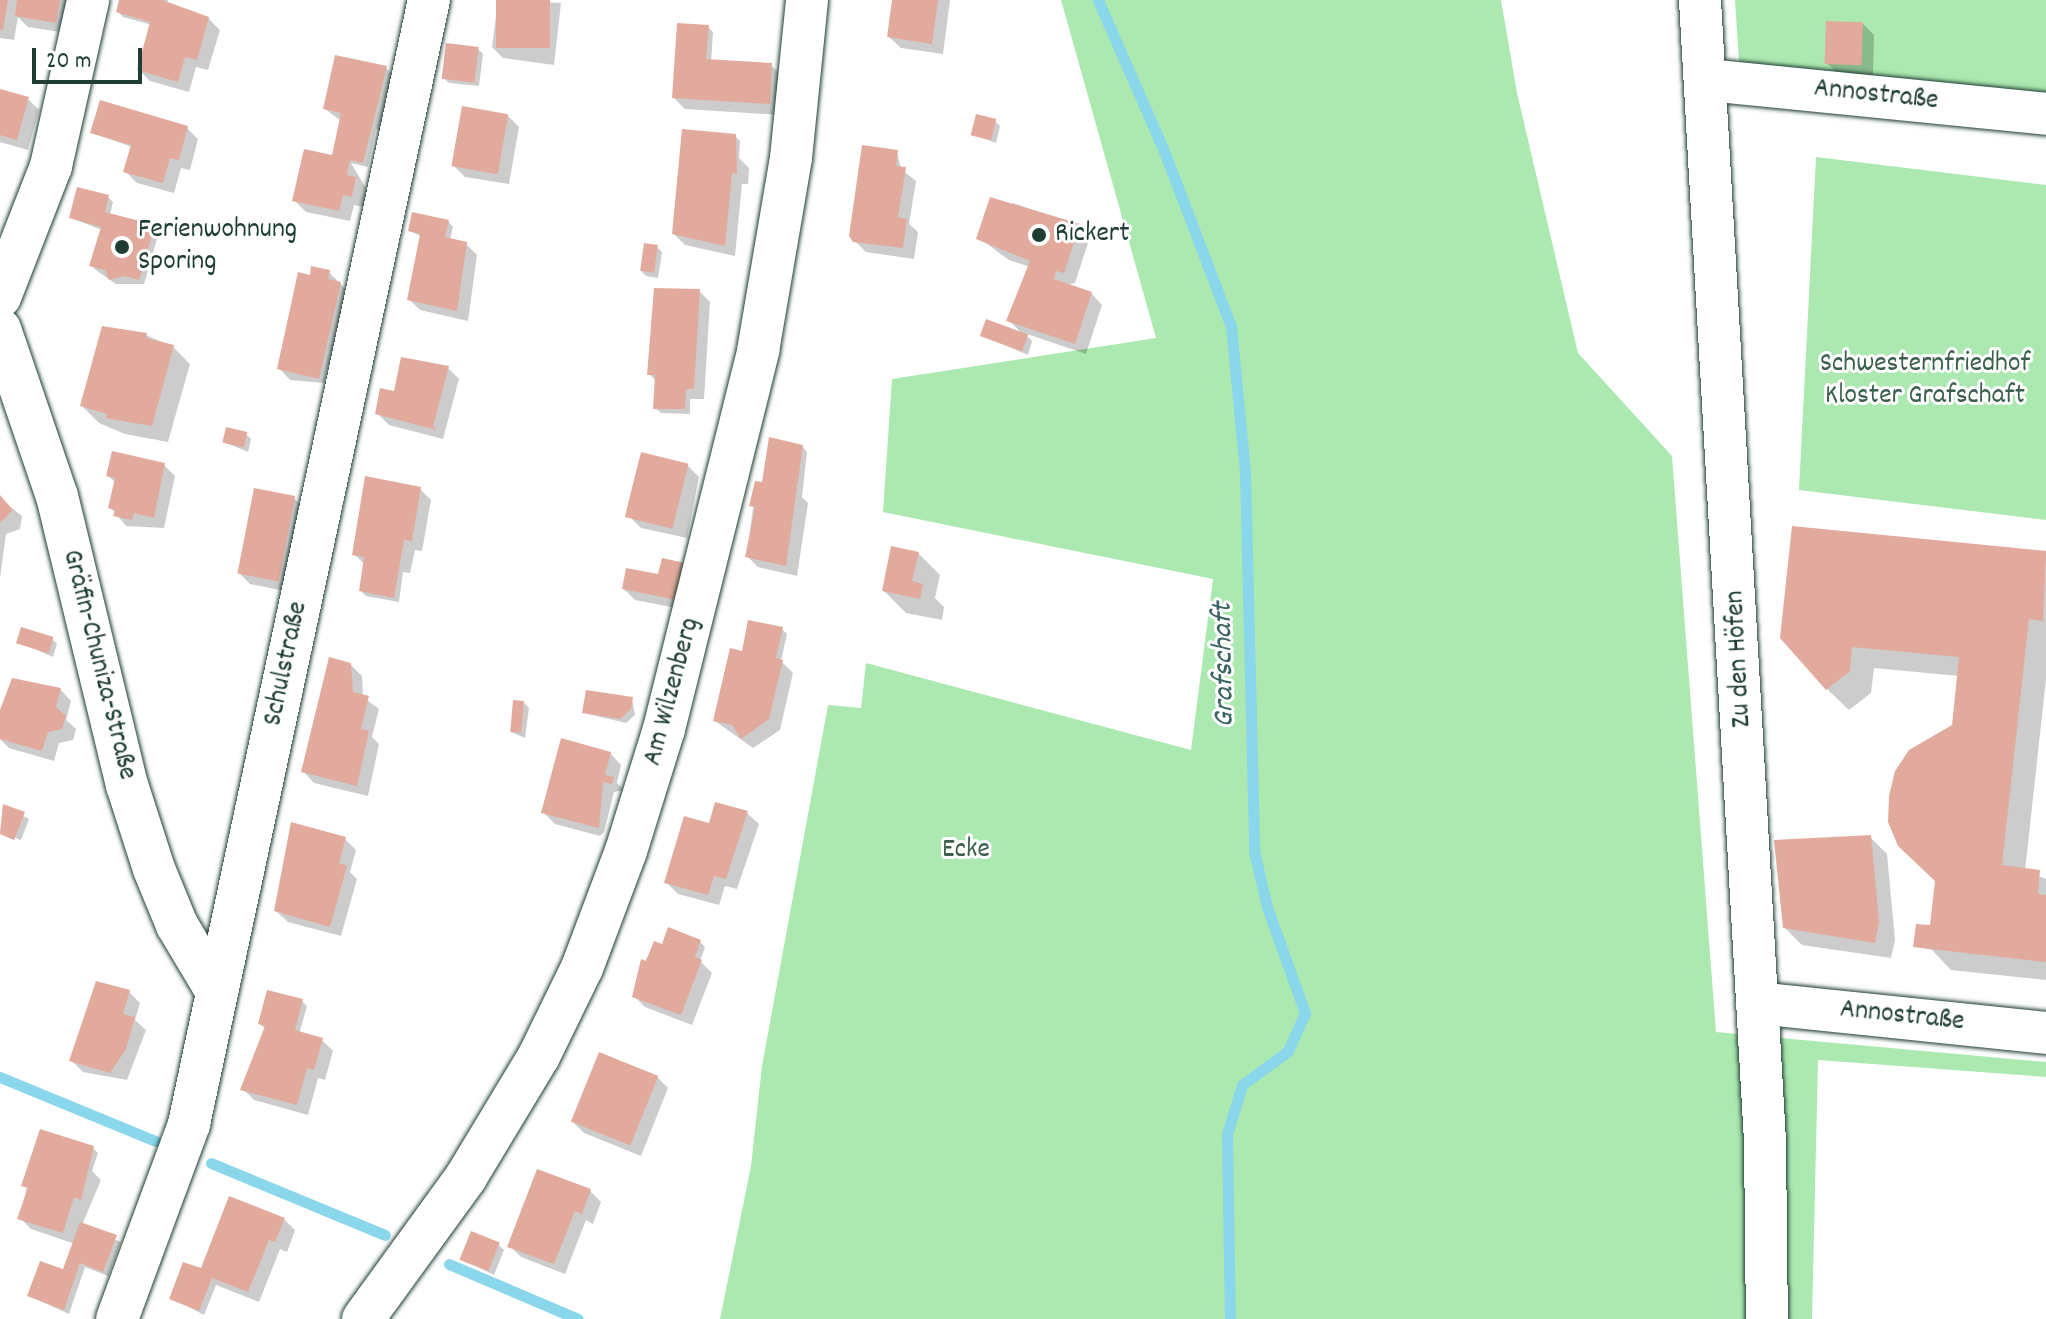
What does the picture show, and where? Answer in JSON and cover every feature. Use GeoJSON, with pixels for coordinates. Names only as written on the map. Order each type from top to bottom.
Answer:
{"type":"FeatureCollection","features":[{"type":"Feature","properties":{"kind":"street"},"geometry":{"type":"LineString","coordinates":[[0,297],[51,166],[88,0]]}},
{"type":"Feature","properties":{"kind":"street","name":"Schulstraße"},"geometry":{"type":"LineString","coordinates":[[117,1319],[189,1124],[429,0]]}},
{"type":"Feature","properties":{"kind":"street","name":"Am Wilzenberg"},"geometry":{"type":"LineString","coordinates":[[363,1319],[466,1177],[539,1056],[582,968],[626,851],[672,699],[758,351],[791,158],[807,0]]}},
{"type":"Feature","properties":{"kind":"street","name":"Zu den Höfen"},"geometry":{"type":"LineString","coordinates":[[1700,0],[1707,80],[1757,1003],[1767,1319]]}},
{"type":"Feature","properties":{"kind":"street","name":"Annostraße"},"geometry":{"type":"LineString","coordinates":[[1707,80],[2046,114]]}},
{"type":"Feature","properties":{"kind":"street","name":"Gräfin-Chuniza-Straße"},"geometry":{"type":"LineString","coordinates":[[0,329],[57,496],[127,785],[154,869],[177,925],[217,992]]}},
{"type":"Feature","properties":{"kind":"street","name":"Annostraße"},"geometry":{"type":"LineString","coordinates":[[1757,1003],[2046,1033]]}},
{"type":"Feature","properties":{"kind":"green space","name":"Ecke"},"geometry":{"type":"Polygon","coordinates":[[[1061,0],[1501,0],[1517,93],[1578,353],[1672,456],[1716,1032],[2046,1062],[2046,1077],[1818,1060],[1812,1319],[720,1319],[751,1166],[762,1066],[828,705],[861,708],[866,663],[1191,750],[1213,579],[883,512],[892,379],[1156,338],[1061,0]]]}},
{"type":"Feature","properties":{"kind":"green space"},"geometry":{"type":"Polygon","coordinates":[[[1735,0],[2046,0],[2046,94],[1739,63],[1735,0]]]}},
{"type":"Feature","properties":{"kind":"green space","name":"Schwesternfriedhof Kloster Grafschaft"},"geometry":{"type":"Polygon","coordinates":[[[1816,157],[2046,185],[2046,520],[1799,490],[1816,157]]]}},
{"type":"Feature","properties":{"kind":"building"},"geometry":{"type":"Polygon","coordinates":[[[0,0],[8,0],[3,30],[0,30],[0,0]]]}},
{"type":"Feature","properties":{"kind":"building"},"geometry":{"type":"Polygon","coordinates":[[[17,0],[60,0],[56,23],[15,16],[17,0]]]}},
{"type":"Feature","properties":{"kind":"building"},"geometry":{"type":"Polygon","coordinates":[[[119,0],[162,0],[209,17],[197,60],[185,57],[178,82],[137,70],[150,22],[116,12],[119,0]]]}},
{"type":"Feature","properties":{"kind":"building"},"geometry":{"type":"Polygon","coordinates":[[[496,0],[550,0],[550,48],[496,48],[496,0]]]}},
{"type":"Feature","properties":{"kind":"building"},"geometry":{"type":"Polygon","coordinates":[[[892,0],[938,0],[932,44],[887,37],[892,0]]]}},
{"type":"Feature","properties":{"kind":"building"},"geometry":{"type":"Polygon","coordinates":[[[1826,21],[1863,22],[1861,65],[1824,64],[1826,21]]]}},
{"type":"Feature","properties":{"kind":"building"},"geometry":{"type":"Polygon","coordinates":[[[677,23],[709,25],[706,59],[772,63],[770,104],[672,98],[677,23]]]}},
{"type":"Feature","properties":{"kind":"building"},"geometry":{"type":"Polygon","coordinates":[[[446,43],[479,47],[474,83],[442,79],[446,43]]]}},
{"type":"Feature","properties":{"kind":"building"},"geometry":{"type":"Polygon","coordinates":[[[335,55],[387,66],[363,163],[350,160],[347,175],[356,177],[352,197],[343,195],[339,211],[292,201],[304,149],[332,155],[341,113],[323,109],[335,55]]]}},
{"type":"Feature","properties":{"kind":"building"},"geometry":{"type":"Polygon","coordinates":[[[0,89],[29,97],[17,140],[0,135],[0,89]]]}},
{"type":"Feature","properties":{"kind":"building"},"geometry":{"type":"Polygon","coordinates":[[[100,100],[188,126],[179,160],[170,158],[163,183],[123,172],[131,145],[90,133],[100,100]]]}},
{"type":"Feature","properties":{"kind":"building"},"geometry":{"type":"Polygon","coordinates":[[[462,106],[508,114],[498,174],[451,166],[462,106]]]}},
{"type":"Feature","properties":{"kind":"building"},"geometry":{"type":"Polygon","coordinates":[[[976,114],[996,119],[991,140],[971,135],[976,114]]]}},
{"type":"Feature","properties":{"kind":"building"},"geometry":{"type":"Polygon","coordinates":[[[682,129],[736,134],[737,174],[732,173],[725,246],[672,234],[682,129]]]}},
{"type":"Feature","properties":{"kind":"building"},"geometry":{"type":"Polygon","coordinates":[[[862,145],[898,150],[896,166],[906,167],[898,217],[907,219],[903,248],[853,242],[849,236],[862,145]]]}},
{"type":"Feature","properties":{"kind":"building","name":"Ferienwohnung Sporing"},"geometry":{"type":"Polygon","coordinates":[[[77,187],[109,195],[105,212],[155,225],[139,280],[125,276],[109,280],[105,270],[89,266],[101,227],[69,218],[77,187]]]}},
{"type":"Feature","properties":{"kind":"building"},"geometry":{"type":"Polygon","coordinates":[[[990,197],[1080,224],[1064,273],[1056,271],[1054,279],[1092,292],[1075,344],[1006,321],[1030,261],[976,239],[990,197]]]}},
{"type":"Feature","properties":{"kind":"building"},"geometry":{"type":"Polygon","coordinates":[[[412,212],[449,220],[445,237],[467,242],[457,311],[407,300],[420,234],[408,231],[412,212]]]}},
{"type":"Feature","properties":{"kind":"building"},"geometry":{"type":"Polygon","coordinates":[[[644,243],[658,245],[654,273],[640,271],[644,243]]]}},
{"type":"Feature","properties":{"kind":"building"},"geometry":{"type":"Polygon","coordinates":[[[311,266],[330,270],[328,279],[341,282],[319,379],[277,369],[298,272],[310,275],[311,266]]]}},
{"type":"Feature","properties":{"kind":"building"},"geometry":{"type":"Polygon","coordinates":[[[654,288],[700,289],[694,389],[686,389],[685,409],[653,409],[655,375],[647,375],[654,288]]]}},
{"type":"Feature","properties":{"kind":"building"},"geometry":{"type":"Polygon","coordinates":[[[986,319],[1028,334],[1022,351],[980,336],[986,319]]]}},
{"type":"Feature","properties":{"kind":"building"},"geometry":{"type":"Polygon","coordinates":[[[102,326],[147,333],[146,338],[174,345],[152,426],[106,418],[107,414],[80,406],[102,326]]]}},
{"type":"Feature","properties":{"kind":"building"},"geometry":{"type":"Polygon","coordinates":[[[401,357],[449,366],[433,426],[437,430],[375,414],[380,388],[394,391],[401,357]]]}},
{"type":"Feature","properties":{"kind":"building"},"geometry":{"type":"Polygon","coordinates":[[[226,427],[247,432],[244,448],[222,443],[226,427]]]}},
{"type":"Feature","properties":{"kind":"building"},"geometry":{"type":"Polygon","coordinates":[[[769,437],[803,445],[786,566],[745,557],[755,507],[749,506],[755,481],[762,482],[769,437]]]}},
{"type":"Feature","properties":{"kind":"building"},"geometry":{"type":"Polygon","coordinates":[[[112,451],[165,463],[154,518],[134,513],[132,520],[113,516],[115,510],[108,508],[115,478],[106,476],[112,451]]]}},
{"type":"Feature","properties":{"kind":"building"},"geometry":{"type":"Polygon","coordinates":[[[641,452],[689,464],[672,529],[625,517],[641,452]]]}},
{"type":"Feature","properties":{"kind":"building"},"geometry":{"type":"Polygon","coordinates":[[[365,476],[421,487],[412,541],[404,540],[394,598],[359,591],[364,557],[352,555],[365,476]]]}},
{"type":"Feature","properties":{"kind":"building"},"geometry":{"type":"Polygon","coordinates":[[[254,488],[295,496],[279,581],[237,573],[254,488]]]}},
{"type":"Feature","properties":{"kind":"building"},"geometry":{"type":"Polygon","coordinates":[[[0,495],[13,510],[0,523],[0,495]]]}},
{"type":"Feature","properties":{"kind":"building"},"geometry":{"type":"Polygon","coordinates":[[[1792,526],[2046,551],[2043,621],[2029,619],[2002,865],[2040,870],[2038,894],[2046,895],[2046,962],[1913,947],[1916,924],[1930,925],[1935,881],[1898,846],[1888,822],[1889,796],[1895,771],[1909,750],[1952,725],[1959,657],[1852,647],[1850,671],[1826,690],[1780,638],[1792,526]]]}},
{"type":"Feature","properties":{"kind":"building"},"geometry":{"type":"Polygon","coordinates":[[[891,546],[919,552],[912,581],[923,584],[920,599],[882,591],[891,546]]]}},
{"type":"Feature","properties":{"kind":"building"},"geometry":{"type":"Polygon","coordinates":[[[662,558],[685,563],[677,600],[622,589],[626,568],[658,574],[662,558]]]}},
{"type":"Feature","properties":{"kind":"building"},"geometry":{"type":"Polygon","coordinates":[[[748,620],[783,627],[776,658],[783,660],[769,719],[741,739],[732,725],[713,721],[730,648],[742,651],[748,620]]]}},
{"type":"Feature","properties":{"kind":"building"},"geometry":{"type":"Polygon","coordinates":[[[21,627],[54,637],[49,653],[16,643],[21,627]]]}},
{"type":"Feature","properties":{"kind":"building"},"geometry":{"type":"Polygon","coordinates":[[[329,657],[351,663],[353,692],[369,696],[361,729],[369,731],[357,786],[301,772],[329,657]]]}},
{"type":"Feature","properties":{"kind":"building"},"geometry":{"type":"Polygon","coordinates":[[[12,678],[61,688],[56,707],[66,716],[62,729],[48,732],[42,751],[0,739],[0,710],[12,678]]]}},
{"type":"Feature","properties":{"kind":"building"},"geometry":{"type":"Polygon","coordinates":[[[586,690],[633,697],[631,709],[620,719],[582,713],[586,690]]]}},
{"type":"Feature","properties":{"kind":"building"},"geometry":{"type":"Polygon","coordinates":[[[513,700],[524,701],[521,733],[510,732],[513,700]]]}},
{"type":"Feature","properties":{"kind":"building"},"geometry":{"type":"Polygon","coordinates":[[[561,738],[611,752],[605,775],[614,777],[612,784],[603,782],[599,828],[541,813],[561,738]]]}},
{"type":"Feature","properties":{"kind":"building"},"geometry":{"type":"Polygon","coordinates":[[[715,802],[748,811],[726,879],[714,876],[708,895],[664,883],[684,816],[709,823],[715,802]]]}},
{"type":"Feature","properties":{"kind":"building"},"geometry":{"type":"Polygon","coordinates":[[[3,804],[25,812],[14,840],[0,834],[3,804]]]}},
{"type":"Feature","properties":{"kind":"building"},"geometry":{"type":"Polygon","coordinates":[[[291,822],[346,837],[339,863],[347,866],[330,927],[274,911],[291,822]]]}},
{"type":"Feature","properties":{"kind":"building"},"geometry":{"type":"Polygon","coordinates":[[[1871,835],[1879,922],[1875,943],[1783,928],[1774,840],[1871,835]]]}},
{"type":"Feature","properties":{"kind":"building"},"geometry":{"type":"Polygon","coordinates":[[[668,927],[701,940],[695,957],[702,960],[681,1015],[632,997],[641,959],[646,961],[654,941],[662,944],[668,927]]]}},
{"type":"Feature","properties":{"kind":"building"},"geometry":{"type":"Polygon","coordinates":[[[96,981],[130,990],[123,1014],[135,1017],[126,1049],[110,1073],[69,1061],[96,981]]]}},
{"type":"Feature","properties":{"kind":"building"},"geometry":{"type":"Polygon","coordinates":[[[267,990],[303,999],[295,1030],[323,1038],[314,1070],[307,1068],[297,1105],[240,1090],[265,1026],[258,1024],[267,990]]]}},
{"type":"Feature","properties":{"kind":"building"},"geometry":{"type":"Polygon","coordinates":[[[599,1052],[658,1076],[630,1146],[571,1122],[599,1052]]]}},
{"type":"Feature","properties":{"kind":"building"},"geometry":{"type":"Polygon","coordinates":[[[40,1129],[94,1146],[81,1200],[74,1197],[63,1233],[17,1219],[28,1188],[21,1186],[40,1129]]]}},
{"type":"Feature","properties":{"kind":"building"},"geometry":{"type":"Polygon","coordinates":[[[537,1169],[591,1189],[582,1214],[575,1211],[554,1264],[507,1247],[537,1169]]]}},
{"type":"Feature","properties":{"kind":"building"},"geometry":{"type":"Polygon","coordinates":[[[229,1196],[285,1218],[275,1242],[269,1240],[248,1292],[212,1278],[199,1311],[169,1299],[183,1262],[201,1268],[229,1196]]]}},
{"type":"Feature","properties":{"kind":"building"},"geometry":{"type":"Polygon","coordinates":[[[80,1222],[117,1235],[103,1272],[80,1263],[64,1310],[27,1296],[40,1261],[63,1269],[80,1222]]]}},
{"type":"Feature","properties":{"kind":"building"},"geometry":{"type":"Polygon","coordinates":[[[471,1231],[500,1243],[488,1271],[459,1260],[471,1231]]]}},
{"type":"Feature","properties":{"kind":"waterway","name":"Grafschaft"},"geometry":{"type":"LineString","coordinates":[[1098,0],[1164,151],[1231,326],[1245,472],[1254,851],[1267,907],[1305,1013],[1288,1051],[1242,1085],[1227,1134],[1230,1319]]}},
{"type":"Feature","properties":{"kind":"waterway"},"geometry":{"type":"LineString","coordinates":[[0,1077],[155,1141]]}},
{"type":"Feature","properties":{"kind":"waterway"},"geometry":{"type":"LineString","coordinates":[[211,1163],[385,1235]]}},
{"type":"Feature","properties":{"kind":"waterway"},"geometry":{"type":"LineString","coordinates":[[449,1264],[578,1319]]}},
{"type":"Feature","properties":{"kind":"place","name":"Rickert"},"geometry":{"type":"Point","coordinates":[1039,235]}},
{"type":"Feature","properties":{"kind":"place","name":"Ferienwohnung Sporing"},"geometry":{"type":"Point","coordinates":[122,247]}}]}
